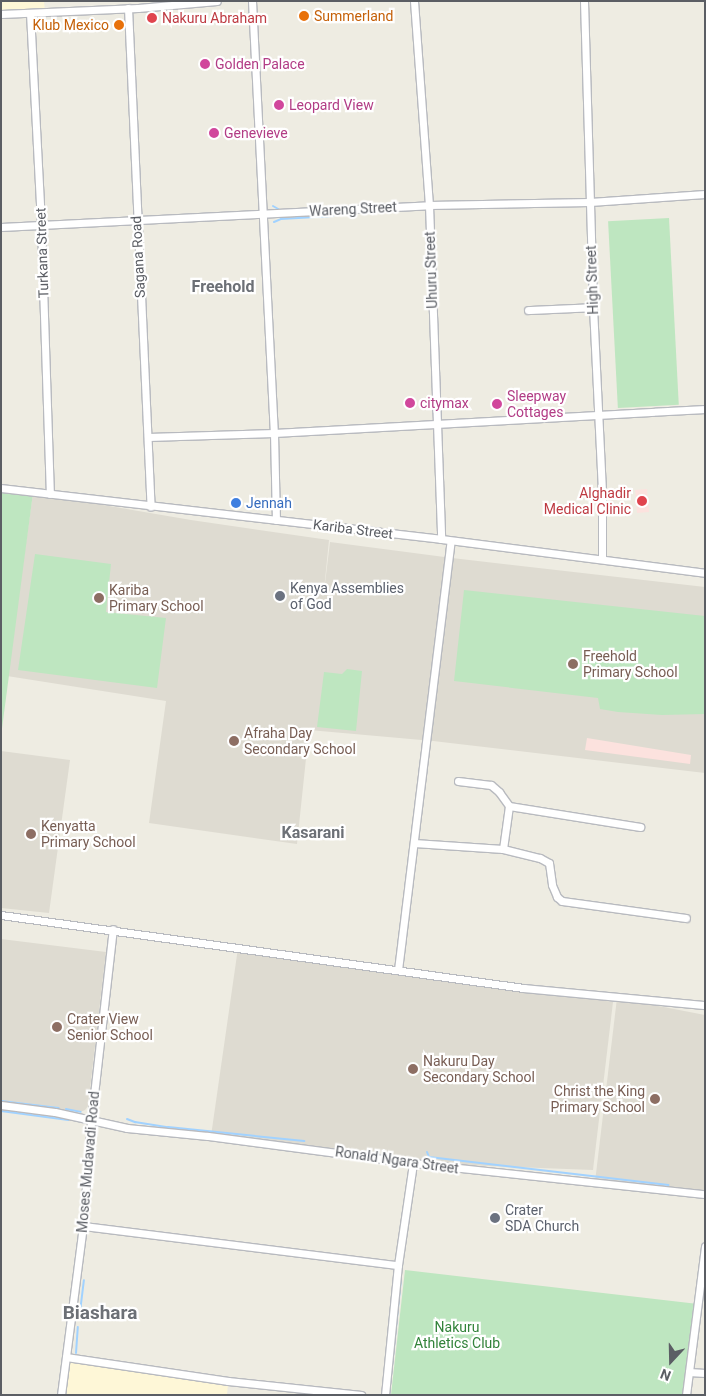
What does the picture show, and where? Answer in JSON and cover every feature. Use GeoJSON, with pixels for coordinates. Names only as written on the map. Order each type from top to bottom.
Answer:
{"type":"FeatureCollection","features":[{"type":"Feature","properties":{"kind":"street"},"geometry":{"type":"LineString","coordinates":[[92,1],[92,10]]}},
{"type":"Feature","properties":{"kind":"street"},"geometry":{"type":"LineString","coordinates":[[1,14],[128,8],[137,4],[217,1]]}},
{"type":"Feature","properties":{"kind":"street"},"geometry":{"type":"LineString","coordinates":[[252,1],[261,214],[274,433],[276,520]]}},
{"type":"Feature","properties":{"kind":"street","name":"Uhuru Street"},"geometry":{"type":"LineString","coordinates":[[414,1],[429,205],[441,539]]}},
{"type":"Feature","properties":{"kind":"street","name":"High Street"},"geometry":{"type":"LineString","coordinates":[[584,1],[593,307],[599,414],[602,559]]}},
{"type":"Feature","properties":{"kind":"street","name":"Sagana Road"},"geometry":{"type":"LineString","coordinates":[[128,8],[136,221],[151,506]]}},
{"type":"Feature","properties":{"kind":"street","name":"Turkana Street"},"geometry":{"type":"LineString","coordinates":[[30,12],[41,225],[50,494]]}},
{"type":"Feature","properties":{"kind":"street","name":"Wareng Street"},"geometry":{"type":"LineString","coordinates":[[1,227],[429,205],[590,202],[705,194]]}},
{"type":"Feature","properties":{"kind":"street"},"geometry":{"type":"LineString","coordinates":[[528,310],[593,307]]}},
{"type":"Feature","properties":{"kind":"street"},"geometry":{"type":"LineString","coordinates":[[148,437],[274,433],[705,409]]}},
{"type":"Feature","properties":{"kind":"street","name":"Kariba Street"},"geometry":{"type":"LineString","coordinates":[[1,488],[441,539],[705,573]]}},
{"type":"Feature","properties":{"kind":"street"},"geometry":{"type":"LineString","coordinates":[[398,970],[451,541]]}},
{"type":"Feature","properties":{"kind":"street"},"geometry":{"type":"LineString","coordinates":[[458,781],[491,784],[509,806],[503,849]]}},
{"type":"Feature","properties":{"kind":"street"},"geometry":{"type":"LineString","coordinates":[[509,806],[640,827]]}},
{"type":"Feature","properties":{"kind":"street"},"geometry":{"type":"LineString","coordinates":[[414,843],[503,849],[540,858],[549,863],[552,884],[557,897],[562,901],[686,918]]}},
{"type":"Feature","properties":{"kind":"street"},"geometry":{"type":"LineString","coordinates":[[1,915],[113,929],[567,994],[705,1005]]}},
{"type":"Feature","properties":{"kind":"street","name":"Moses Mudavadi Road"},"geometry":{"type":"LineString","coordinates":[[61,1395],[83,1226],[91,1121],[113,929]]}},
{"type":"Feature","properties":{"kind":"street","name":"Ronald Ngara Street"},"geometry":{"type":"LineString","coordinates":[[1,1106],[55,1112],[127,1128],[208,1136],[413,1163],[705,1194]]}},
{"type":"Feature","properties":{"kind":"street"},"geometry":{"type":"LineString","coordinates":[[384,1395],[398,1265],[413,1163]]}},
{"type":"Feature","properties":{"kind":"street"},"geometry":{"type":"LineString","coordinates":[[83,1226],[398,1265]]}},
{"type":"Feature","properties":{"kind":"street"},"geometry":{"type":"LineString","coordinates":[[686,1395],[705,1246]]}},
{"type":"Feature","properties":{"kind":"street"},"geometry":{"type":"LineString","coordinates":[[66,1357],[228,1381],[361,1395]]}},
{"type":"Feature","properties":{"kind":"street"},"geometry":{"type":"LineString","coordinates":[[689,1372],[705,1373]]}},
{"type":"Feature","properties":{"kind":"shaded area"},"geometry":{"type":"Polygon","coordinates":[[[1,1],[44,1],[45,12],[1,14],[1,1]]]}},
{"type":"Feature","properties":{"kind":"shaded area","name":"Alghadir Medical Clinic"},"geometry":{"type":"Polygon","coordinates":[[[647,489],[649,512],[637,513],[635,490],[647,489]]]}},
{"type":"Feature","properties":{"kind":"shaded area"},"geometry":{"type":"Polygon","coordinates":[[[33,493],[191,520],[329,540],[323,600],[330,542],[705,587],[705,773],[433,741],[309,730],[297,844],[149,823],[166,701],[7,676],[33,493]]]}},
{"type":"Feature","properties":{"kind":"shaded area"},"geometry":{"type":"Polygon","coordinates":[[[587,738],[691,755],[690,764],[585,750],[587,738]]]}},
{"type":"Feature","properties":{"kind":"shaded area","name":"Kenyatta Primary School"},"geometry":{"type":"Polygon","coordinates":[[[1,751],[70,760],[49,913],[1,908],[1,751]]]}},
{"type":"Feature","properties":{"kind":"shaded area","name":"Crater View Senior School"},"geometry":{"type":"Polygon","coordinates":[[[1,939],[106,952],[88,1106],[85,1110],[80,1112],[1,1101],[1,939]]]}},
{"type":"Feature","properties":{"kind":"shaded area","name":"Nakuru Day Secondary School"},"geometry":{"type":"Polygon","coordinates":[[[238,948],[613,1002],[593,1170],[412,1163],[211,1136],[238,948]]]}},
{"type":"Feature","properties":{"kind":"shaded area","name":"Christ the King Primary School"},"geometry":{"type":"Polygon","coordinates":[[[617,998],[705,1015],[705,1193],[595,1182],[617,998]]]}},
{"type":"Feature","properties":{"kind":"shaded area"},"geometry":{"type":"Polygon","coordinates":[[[67,1361],[228,1384],[227,1395],[63,1395],[67,1361]]]}},
{"type":"Feature","properties":{"kind":"green space"},"geometry":{"type":"Polygon","coordinates":[[[669,218],[679,405],[618,408],[608,221],[669,218]]]}},
{"type":"Feature","properties":{"kind":"green space"},"geometry":{"type":"Polygon","coordinates":[[[1,488],[33,493],[1,736],[1,488]]]}},
{"type":"Feature","properties":{"kind":"green space"},"geometry":{"type":"Polygon","coordinates":[[[35,554],[111,564],[106,612],[166,618],[157,688],[18,670],[35,554]]]}},
{"type":"Feature","properties":{"kind":"green space"},"geometry":{"type":"Polygon","coordinates":[[[464,590],[705,616],[705,714],[662,715],[618,712],[600,709],[598,698],[454,681],[464,590]]]}},
{"type":"Feature","properties":{"kind":"green space"},"geometry":{"type":"Polygon","coordinates":[[[347,669],[362,671],[356,731],[317,727],[324,672],[342,674],[347,669]]]}},
{"type":"Feature","properties":{"kind":"green space","name":"Nakuru Athletics Club"},"geometry":{"type":"Polygon","coordinates":[[[405,1270],[698,1304],[688,1395],[391,1395],[405,1270]]]}},
{"type":"Feature","properties":{"kind":"waterway"},"geometry":{"type":"LineString","coordinates":[[273,206],[280,210]]}},
{"type":"Feature","properties":{"kind":"waterway"},"geometry":{"type":"LineString","coordinates":[[274,222],[281,219],[333,216]]}},
{"type":"Feature","properties":{"kind":"waterway"},"geometry":{"type":"LineString","coordinates":[[1,1101],[59,1108]]}},
{"type":"Feature","properties":{"kind":"waterway"},"geometry":{"type":"LineString","coordinates":[[66,1109],[81,1112]]}},
{"type":"Feature","properties":{"kind":"waterway"},"geometry":{"type":"LineString","coordinates":[[1,1111],[68,1120]]}},
{"type":"Feature","properties":{"kind":"waterway"},"geometry":{"type":"LineString","coordinates":[[127,1119],[168,1127],[304,1141]]}},
{"type":"Feature","properties":{"kind":"waterway"},"geometry":{"type":"LineString","coordinates":[[427,1152],[429,1157],[668,1185]]}},
{"type":"Feature","properties":{"kind":"waterway"},"geometry":{"type":"LineString","coordinates":[[389,1395],[401,1279]]}},
{"type":"Feature","properties":{"kind":"waterway"},"geometry":{"type":"LineString","coordinates":[[80,1312],[84,1280]]}},
{"type":"Feature","properties":{"kind":"waterway"},"geometry":{"type":"LineString","coordinates":[[76,1353],[78,1327]]}},
{"type":"Feature","properties":{"kind":"place","name":"Summerland"},"geometry":{"type":"Point","coordinates":[304,16]}},
{"type":"Feature","properties":{"kind":"place","name":"Nakuru Abraham"},"geometry":{"type":"Point","coordinates":[152,18]}},
{"type":"Feature","properties":{"kind":"place","name":"Klub Mexico"},"geometry":{"type":"Point","coordinates":[119,25]}},
{"type":"Feature","properties":{"kind":"place","name":"Golden Palace"},"geometry":{"type":"Point","coordinates":[205,64]}},
{"type":"Feature","properties":{"kind":"place","name":"Leopard View"},"geometry":{"type":"Point","coordinates":[279,105]}},
{"type":"Feature","properties":{"kind":"place","name":"Genevieve"},"geometry":{"type":"Point","coordinates":[214,133]}},
{"type":"Feature","properties":{"kind":"place","name":"citymax"},"geometry":{"type":"Point","coordinates":[410,403]}},
{"type":"Feature","properties":{"kind":"place","name":"Sleepway Cottages"},"geometry":{"type":"Point","coordinates":[497,404]}},
{"type":"Feature","properties":{"kind":"place","name":"Alghadir Medical Clinic"},"geometry":{"type":"Point","coordinates":[642,501]}},
{"type":"Feature","properties":{"kind":"place","name":"Jennah"},"geometry":{"type":"Point","coordinates":[236,503]}},
{"type":"Feature","properties":{"kind":"place","name":"Kenya Assemblies of God"},"geometry":{"type":"Point","coordinates":[280,596]}},
{"type":"Feature","properties":{"kind":"place","name":"Kariba Primary School"},"geometry":{"type":"Point","coordinates":[99,598]}},
{"type":"Feature","properties":{"kind":"place","name":"Freehold Primary School"},"geometry":{"type":"Point","coordinates":[573,664]}},
{"type":"Feature","properties":{"kind":"place","name":"Afraha Day Secondary School"},"geometry":{"type":"Point","coordinates":[234,741]}},
{"type":"Feature","properties":{"kind":"place","name":"Kenyatta Primary School"},"geometry":{"type":"Point","coordinates":[31,834]}},
{"type":"Feature","properties":{"kind":"place","name":"Crater View Senior School"},"geometry":{"type":"Point","coordinates":[57,1027]}},
{"type":"Feature","properties":{"kind":"place","name":"Nakuru Day Secondary School"},"geometry":{"type":"Point","coordinates":[413,1069]}},
{"type":"Feature","properties":{"kind":"place","name":"Christ the King Primary School"},"geometry":{"type":"Point","coordinates":[655,1099]}},
{"type":"Feature","properties":{"kind":"place","name":"Crater SDA Church"},"geometry":{"type":"Point","coordinates":[495,1218]}},
{"type":"Feature","properties":{"kind":"district","name":"Freehold"},"geometry":{"type":"Point","coordinates":[223,287]}},
{"type":"Feature","properties":{"kind":"district","name":"Kasarani"},"geometry":{"type":"Point","coordinates":[313,833]}},
{"type":"Feature","properties":{"kind":"district","name":"Biashara"},"geometry":{"type":"Point","coordinates":[100,1313]}}]}
